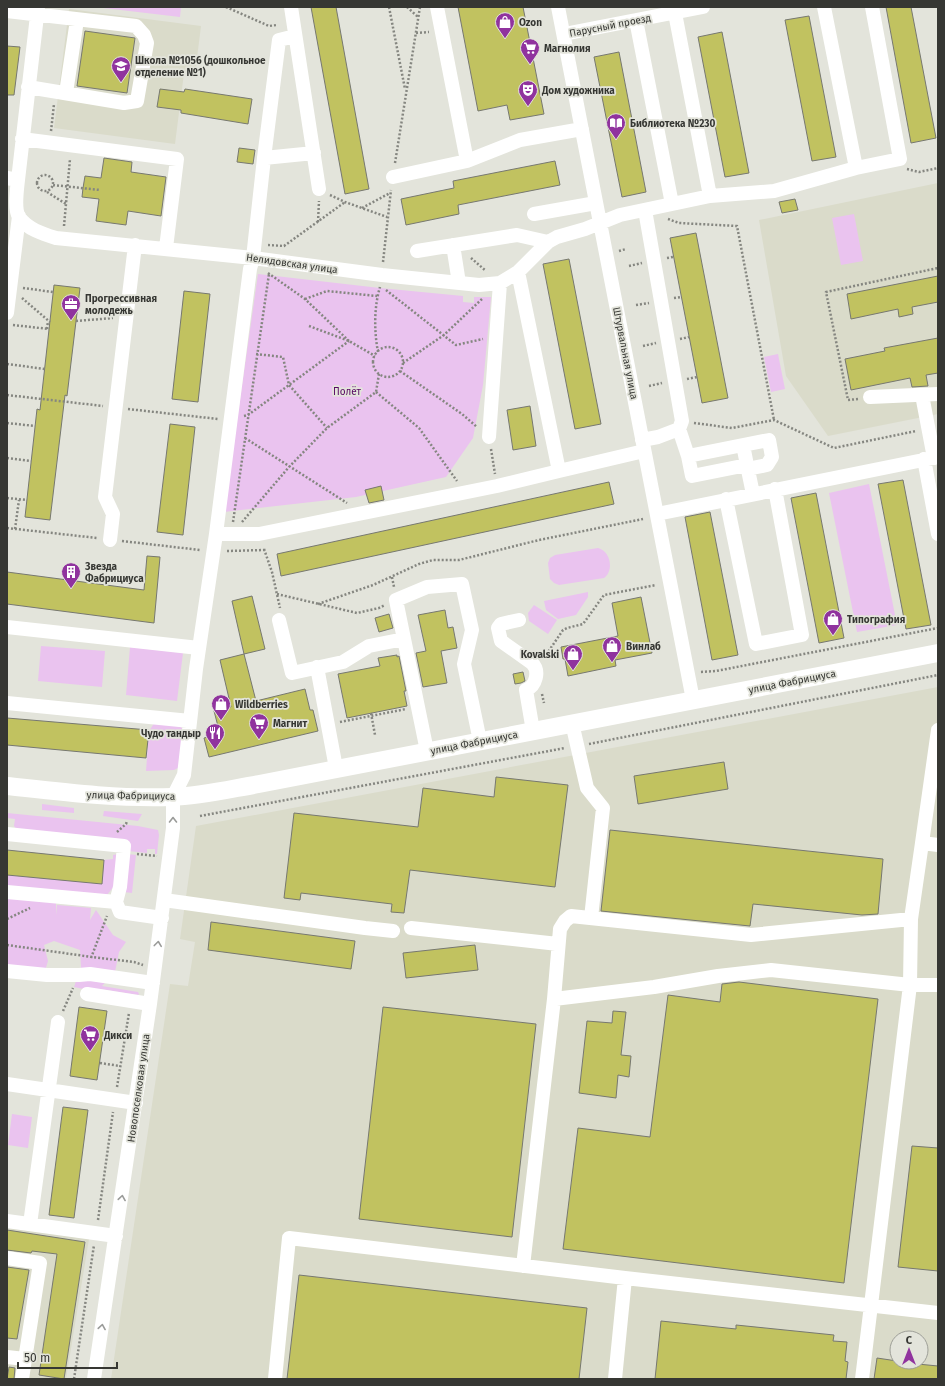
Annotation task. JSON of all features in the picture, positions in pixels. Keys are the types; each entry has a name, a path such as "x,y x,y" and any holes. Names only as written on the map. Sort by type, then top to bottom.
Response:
{"main road":[{"name":"улица Фабрициуса","path":"7,786 121,797 174,797 197,795 938,653"}],"street":[{"path":"291,7 319,189"},
{"path":"437,7 467,161"},
{"name":"Штурвальная улица","path":"558,7 693,700"},
{"name":"Парусный проезд","path":"564,34 703,7"},
{"path":"824,7 856,168"},
{"path":"872,7 900,158"},
{"path":"7,11 37,11 77,20 136,26 144,35 147,42 137,101 124,103 28,87"},
{"path":"7,313 18,216 12,179 22,139 37,11"},
{"path":"675,13 710,196"},
{"path":"66,93 77,20"},
{"path":"636,20 672,204"},
{"path":"174,797 184,775 199,648 216,534 250,269 256,254 264,158 279,40 296,36"},
{"path":"393,177 467,161 520,140 582,129"},
{"path":"22,139 177,158 166,248"},
{"path":"264,158 314,153"},
{"name":"Нелидовская улица","path":"18,216 33,229 56,238 256,254 375,275 479,285 500,283 518,272 548,242 557,237 601,223 620,215 710,196 774,191 856,168 900,158"},
{"path":"534,214 596,203"},
{"path":"645,210 680,425 692,476 767,465 772,457 768,440 688,456"},
{"path":"417,251 517,235 548,242"},
{"path":"110,540 113,514 105,497 135,245"},
{"path":"453,245 459,283"},
{"path":"518,272 559,470"},
{"path":"489,438 500,283"},
{"path":"870,397 938,394"},
{"path":"922,395 929,428 938,534"},
{"path":"216,534 259,534 497,486 643,446 680,425"},
{"path":"743,445 753,494"},
{"path":"657,514 932,458"},
{"path":"726,499 756,644 802,635 775,489"},
{"path":"427,751 396,600 427,587 462,584 472,630 464,664 480,741"},
{"path":"280,620 292,673 343,662 369,646 404,639"},
{"path":"519,620 501,624 498,628 501,641 535,666 536,674 534,682 531,688 526,690 533,730"},
{"path":"7,626 199,648"},
{"path":"317,667 336,768"},
{"path":"7,703 190,721"},
{"path":"572,723 587,788 603,808 591,918"},
{"path":"862,1379 910,985 911,919 938,730"},
{"name":"Новопоселковая улица","path":"94,1379 136,1103 162,918 173,828 174,797"},
{"path":"7,834 124,846 120,888 116,902 120,912 162,918"},
{"path":"922,843 938,845"},
{"path":"7,892 116,902"},
{"path":"164,900 393,931"},
{"path":"523,1266 554,999 558,944 560,929 565,921 571,916 751,935 911,919"},
{"path":"411,928 558,944"},
{"path":"554,999 654,987 718,976 771,970 910,985 938,985"},
{"path":"7,971 47,975 90,974 153,983"},
{"path":"87,994 150,1004"},
{"path":"30,1224 58,1022"},
{"path":"7,1084 136,1103"},
{"path":"7,1221 116,1236"},
{"path":"275,1379 289,1238 625,1278 872,1304 938,1313"},
{"path":"7,1258 40,1264 22,1379"},
{"path":"615,1379 625,1278"},
{"path":"7,1357 25,1359"}],"path":[{"path":"226,7 269,26 293,21"},
{"path":"389,7 406,92"},
{"path":"407,7 418,17"},
{"path":"383,264 390,193 420,7"},
{"path":"64,226 72,145"},
{"path":"900,158 906,168 919,172 938,168"},
{"path":"46,191 52,188 53,185 52,178 46,175 39,177 37,180 39,190 46,191 66,204"},
{"path":"53,185 100,190"},
{"path":"318,222 319,189 345,202 387,217"},
{"path":"362,208 390,193"},
{"path":"345,202 284,246 256,254 263,270 305,299 349,341"},
{"path":"645,210 679,223 737,226 774,420"},
{"path":"616,251 626,249"},
{"path":"870,397 848,400 826,292 938,268"},
{"path":"231,534 269,274"},
{"path":"403,363 444,335 500,283"},
{"path":"378,352 375,336 377,296 380,285 456,345 495,337"},
{"path":"10,287 53,292"},
{"path":"7,324 48,329 49,322 10,287"},
{"path":"305,299 327,291 377,296"},
{"path":"76,321 109,318"},
{"path":"309,326 349,341 375,356"},
{"path":"248,416 349,341"},
{"path":"390,347 395,349 402,356 403,363 400,371 392,377 386,377 379,374 374,368 373,363 378,352 390,347"},
{"path":"240,351 283,357 289,385 327,428"},
{"path":"7,364 44,369"},
{"path":"400,371 462,414"},
{"path":"231,534 289,467 327,428 376,392 379,374"},
{"path":"376,392 419,428 464,492"},
{"path":"680,425 732,428 774,420 834,448 929,428"},
{"path":"7,423 35,426"},
{"path":"245,438 362,513"},
{"path":"489,438 497,486"},
{"path":"7,458 31,461"},
{"path":"7,498 27,500"},
{"path":"15,529 19,500"},
{"path":"318,604 373,585 419,564 434,560 459,560 539,540 643,519"},
{"path":"7,528 185,548"},
{"path":"259,534 272,572 280,607 280,620"},
{"path":"213,552 264,550"},
{"path":"542,662 563,630 583,624 604,595 656,585"},
{"path":"277,594 357,613 379,608 396,600"},
{"path":"700,672 716,671 938,628"},
{"path":"200,816 577,746 938,675"},
{"path":"328,724 372,714 418,707"},
{"path":"372,714 375,735"},
{"path":"123,851 158,856"},
{"path":"7,918 20,913"},
{"path":"58,1022 79,975 92,957 104,925"},
{"path":"7,945 141,964"},
{"path":"74,1379 130,1001"},
{"path":"100,1063 120,1066"}],"shaded area":[{"name":"Школа №1056 (дошкольное отделение №1)","path":"69,9 201,26 195,74 184,73 175,144 54,128"},
{"path":"938,183 938,414 828,436 786,376 759,220"},
{"path":"938,687 938,1379 111,1379 170,984 188,986 195,942 180,939 196,826"},
{"path":"7,1227 89,1239 66,1379 7,1379"}],"green space":[{"path":"95,7 181,7 180,17"},
{"path":"854,214 863,261 841,265 832,218"},
{"name":"Полёт","path":"258,274 463,296 463,302 474,303 474,297 491,297 483,385 473,438 446,477 356,497 224,512"},
{"path":"778,354 785,389 771,392 764,357"},
{"path":"869,484 897,625 857,632 829,493"},
{"path":"598,548 606,553 610,562 609,571 604,578 559,585 550,579 548,563 550,558 555,555"},
{"path":"588,592 588,597 576,615 558,619 546,610 544,601"},
{"path":"534,605 557,620 548,634 529,621 528,613"},
{"path":"41,646 105,651 102,687 38,681"},
{"path":"130,647 183,653 177,701 126,695"},
{"path":"155,722 181,727 183,730 180,767 174,770 146,771 149,731"},
{"path":"42,804 74,808 74,813 42,810"},
{"path":"104,811 142,814 138,821 103,816"},
{"path":"7,813 138,826 158,830 159,835 157,854 155,854 155,849 147,849 147,853 128,851 17,830 14,826 15,819 7,818"},
{"path":"119,854 114,886 107,895 7,888 7,875 102,884 104,860 113,859 113,855"},
{"path":"128,854 136,855 132,893 124,892"},
{"path":"7,897 56,901 56,915 57,905 91,908 90,920 96,910 113,935 126,942 119,952 115,972 102,986 138,992 139,994 100,989 98,992 74,987 81,967 80,950 54,941 44,945 48,961 45,971 7,971"},
{"path":"12,1114 32,1117 28,1148 8,1145"}],"building":[{"path":"311,7 336,7 369,189 345,194"},
{"path":"458,7 523,7 544,114 510,120 507,105 478,111"},
{"path":"886,7 911,7 936,138 911,143"},
{"path":"809,16 836,157 812,161 785,20"},
{"path":"85,31 135,38 127,93 77,86"},
{"path":"722,32 749,173 725,177 698,37"},
{"path":"7,46 20,47 14,95 7,95"},
{"path":"619,52 646,192 622,197 594,57"},
{"path":"160,89 184,92 185,89 252,99 248,124 181,113 181,110 157,107"},
{"path":"239,148 255,150 253,164 237,162"},
{"path":"104,158 132,162 131,172 166,177 161,216 128,211 126,225 96,221 99,199 82,197 83,188 85,176 101,178"},
{"path":"555,161 560,185 458,205 459,214 406,225 401,199 454,188 453,181"},
{"path":"795,199 798,210 782,213 779,202"},
{"path":"696,233 728,398 702,403 670,238"},
{"path":"569,259 601,424 575,429 543,264"},
{"path":"938,276 938,302 912,307 913,314 899,317 898,309 851,319 847,294"},
{"path":"54,285 80,288 50,520 25,517 37,409 40,410"},
{"path":"184,291 210,294 198,402 172,399"},
{"path":"938,338 938,373 926,375 928,386 912,387 910,378 851,390 845,359 885,351 884,348"},
{"path":"530,406 536,446 513,450 507,410"},
{"path":"170,424 195,427 183,535 157,532"},
{"path":"903,480 931,625 906,629 878,484"},
{"path":"609,482 614,504 281,576 277,554"},
{"path":"381,486 384,500 369,503 365,490"},
{"path":"816,493 844,638 819,643 791,498"},
{"path":"710,512 738,655 712,660 685,517"},
{"name":"Звезда Фабрициуса","path":"147,556 160,557 154,623 7,604 7,572 144,590"},
{"path":"252,596 265,649 244,654 232,601"},
{"path":"641,597 652,653 615,660 616,666 568,676 561,647 618,636 612,603"},
{"path":"445,610 448,628 453,627 457,648 441,651 447,683 423,687 416,653 426,651 418,615"},
{"path":"389,614 393,628 379,632 375,618"},
{"path":"244,654 256,701 305,689 310,710 313,710 318,731 209,757 204,738 220,734 214,711 231,707 220,660"},
{"path":"397,655 397,657 399,656 406,691 404,691 407,706 347,718 338,674 380,666 378,658"},
{"path":"523,672 525,681 515,684 513,674"},
{"path":"7,718 149,730 146,758 7,745"},
{"path":"724,762 728,789 638,804 634,776"},
{"path":"496,777 568,785 555,887 410,870 404,913 391,912 392,904 301,893 300,900 284,898 294,813 418,827 423,788 494,797"},
{"path":"610,830 883,859 878,914 862,915 753,904 750,926 601,911"},
{"path":"7,850 104,860 102,884 7,875"},
{"path":"211,922 355,941 351,969 208,950"},
{"path":"475,945 478,970 406,978 403,953"},
{"path":"739,982 878,999 844,1283 563,1249 578,1128 650,1137 668,995 720,1002 722,984"},
{"path":"79,1007 107,1011 97,1080 70,1076"},
{"path":"383,1007 536,1024 512,1237 359,1219"},
{"path":"613,1011 626,1012 621,1055 631,1056 629,1077 618,1075 616,1098 579,1093 587,1021 612,1023"},
{"path":"63,1107 88,1110 74,1218 49,1215"},
{"path":"912,1146 938,1148 938,1271 898,1267"},
{"path":"7,1230 85,1242 64,1379 39,1375 57,1254 7,1250"},
{"path":"7,1267 29,1270 17,1339 7,1338"},
{"path":"299,1275 587,1308 579,1379 287,1379"},
{"path":"661,1321 736,1329 736,1325 834,1335 833,1341 847,1342 845,1361 848,1362 846,1379 655,1379"},
{"path":"877,1358 889,1360 889,1370 929,1370 929,1365 938,1366 938,1379 874,1379"},
{"path":"9,1367 15,1368 14,1379 7,1379"}],"place":[{"name":"Ozon","path":"505,39"},
{"name":"Магнолия","path":"530,65"},
{"name":"Школа №1056 (дошкольное отделение №1)","path":"121,83"},
{"name":"Дом художника","path":"528,107"},
{"name":"Библиотека №230","path":"616,140"},
{"name":"Прогрессивная молодежь","path":"71,321"},
{"name":"Звезда Фабрициуса","path":"71,589"},
{"name":"Типография","path":"833,636"},
{"name":"Винлаб","path":"612,663"},
{"name":"Kovalski","path":"573,671"},
{"name":"Wildberries","path":"221,721"},
{"name":"Магнит","path":"259,740"},
{"name":"Чудо тандыр","path":"215,750"},
{"name":"Дикси","path":"90,1052"}]}
